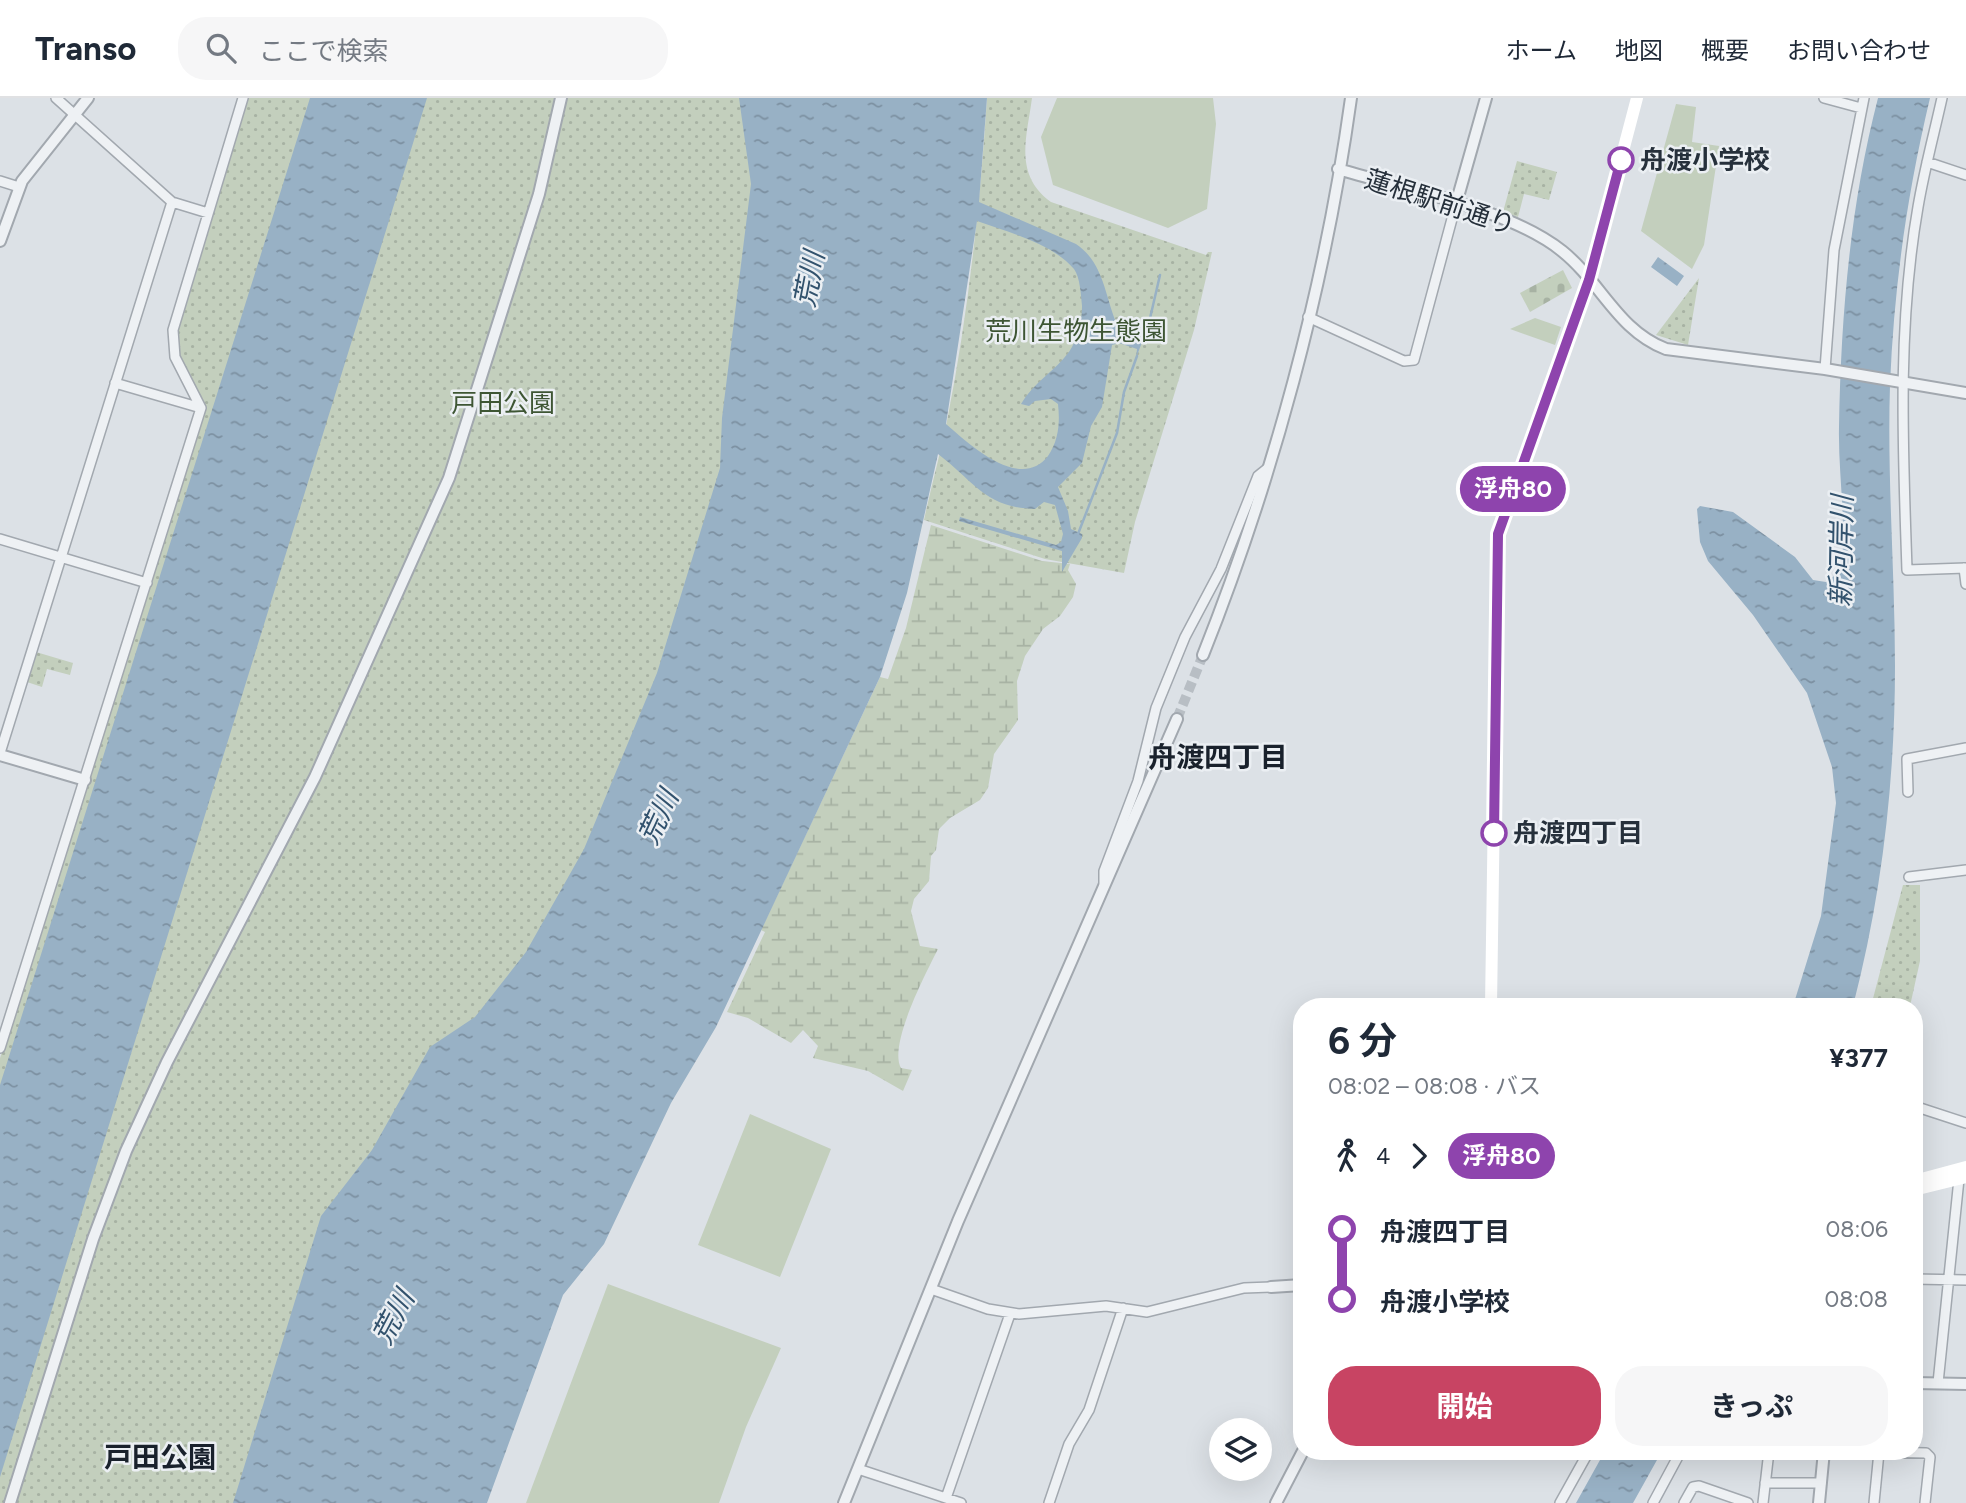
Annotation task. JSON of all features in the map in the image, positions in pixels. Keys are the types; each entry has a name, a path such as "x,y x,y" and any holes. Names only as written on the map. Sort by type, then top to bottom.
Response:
{"main road":[{"path":"1491,998 1496,542 1502,518 1589,280 1637,98"},
{"path":"1923,1171 1966,1159"},
{"path":"1923,1180 1964,1174"},
{"path":"1923,1186 1964,1174"}],"street":[{"path":"56,98 172,202 208,213"},
{"path":"0,241 19,187 88,98"},
{"path":"0,1048 201,408 175,357 173,330 243,98"},
{"path":"9,1503 93,1240 126,1152 167,1062 315,777 449,478 539,194 561,98"},
{"path":"1203,654 1268,468 1308,317 1351,98"},
{"path":"1308,317 1404,361 1414,360 1486,98"},
{"path":"1825,98 1861,108"},
{"path":"1827,369 1834,250 1864,98"},
{"path":"1942,98 1927,162 1912,253 1901,382 1907,570 1965,568 1966,584"},
{"path":"1927,162 1966,175"},
{"name":"蓮根駅前通り","path":"1338,169 1506,219 1553,245 1589,280 1625,324 1657,345 1675,351 1827,369 1901,382"},
{"path":"0,181 19,187"},
{"path":"85,780 0,754 172,202"},
{"path":"1901,382 1966,393"},
{"path":"115,383 201,408"},
{"path":"1104,889 1104,872 1138,781 1156,708 1185,637 1221,569 1258,476 1268,468"},
{"path":"0,538 147,583"},
{"path":"844,1503 931,1289 1177,719"},
{"path":"1908,792 1908,759 1966,748"},
{"path":"1909,877 1966,870"},
{"path":"1923,1109 1966,1123"},
{"path":"1938,1383 1964,1174"},
{"path":"1923,1279 1966,1280"},
{"path":"931,1289 1010,1314 1107,1306 1147,1312 1233,1290 1293,1286"},
{"path":"1049,1503 1069,1444 1088,1410 1123,1308"},
{"path":"946,1498 1010,1314"},
{"path":"1923,1383 1966,1384"},
{"path":"1923,1453 1930,1457 1925,1503"},
{"path":"1276,1503 1298,1460"},
{"path":"1560,1503 1584,1460"},
{"path":"1653,1503 1676,1460"},
{"path":"1763,1503 1768,1460"},
{"path":"1819,1503 1823,1460"},
{"path":"1874,1503 1878,1460"},
{"path":"858,1469 961,1503"},
{"path":"1765,1483 1821,1483"},
{"path":"1685,1503 1693,1487 1699,1486 1748,1503"}],"green space":[{"name":"戸田公園","path":"244,98 858,98 857,173 348,1503 0,1503 0,1058 201,409 175,357 175,323"},
{"name":"荒川生物生態園","path":"987,98 1032,98 1025,154 1027,167 1039,191 1051,202 1206,255 1212,252 1194,330 1135,522 1124,573 1045,559 924,520 947,421 967,301"},
{"path":"1057,98 1213,98 1216,124 1207,209 1168,228 1053,185 1041,137"},
{"path":"1676,104 1696,107 1692,142 1719,146 1704,245 1692,269 1641,231"},
{"path":"1517,161 1557,172 1549,200 1524,194 1518,217 1503,212"},
{"path":"1563,270 1572,288 1530,312 1520,293"},
{"path":"1699,278 1688,345 1656,335"},
{"path":"1535,318 1561,327 1555,345 1510,329"},
{"path":"931,525 1042,561 1070,564 1068,570 1076,584 1073,597 1060,616 1043,629 1025,656 1017,681 1018,720 994,754 988,788 980,800 950,818 939,829 936,850 931,856 929,881 914,899 911,911 920,946 938,949 910,1009 900,1043 898,1057 901,1068 912,1070 903,1091 868,1071 813,1058 818,1046 803,1030 791,1043 748,1018 727,1012 765,932 761,930 880,677 888,679 906,628"},
{"path":"36,652 73,663 70,675 47,669 42,687 27,682"},
{"path":"1903,885 1920,885 1920,961 1912,998 1873,998"},
{"path":"750,1114 831,1149 780,1277 698,1245"},
{"path":"608,1284 781,1348 746,1427 719,1503 526,1503"}],"water":[{"path":"310,98 427,98 0,1477 0,1085"},
{"name":"荒川","path":"739,98 987,98 979,202 1076,244 1086,252 1104,284 1120,331 1140,341 1149,324 1136,358 1137,349 1119,343 1112,345 1102,407 1091,426 1082,463 1058,487 1068,511 1071,529 1082,534 1082,538 1062,572 1062,551 959,521 960,517 1056,545 1061,542 1063,534 1055,505 1044,502 1035,509 1004,504 981,491 938,454 907,593 880,677 716,1027 671,1103 604,1244 563,1295 487,1503 233,1503 321,1216 372,1150 430,1047 475,1017 526,952 584,849 657,673 720,468 722,418 751,184","holes":["977,221 1042,245 1065,260 1078,277 1082,306 1077,336 1069,352 1021,404 1029,406 1035,401 1051,399 1058,404 1057,437 1048,456 1037,466 1023,469 995,461 946,424"]},
{"path":"1878,98 1930,98 1903,241 1892,348 1890,455 1895,666 1893,752 1879,880 1855,998 1795,998 1821,916 1836,803 1832,767 1807,693 1753,615 1708,561 1700,542 1697,509 1700,506 1733,512 1795,557 1813,580 1826,582 1841,571 1843,535 1839,427 1842,344 1854,220"},
{"path":"1658,257 1684,276 1677,286 1651,267"},
{"path":"1600,1460 1657,1460 1633,1503 1576,1503"}],"waterway":[{"path":"1148,327 1160,275"},
{"path":"1078,534 1117,433 1124,392 1137,356"}],"tunnel":[{"path":"1177,719 1203,655"}],"bus line":[{"name":"浮舟80","path":"1494,833 1498,534 1589,280 1621,160"}],"place":[{"name":"舟渡小学校","path":"1621,160"},
{"name":"舟渡四丁目","path":"1494,833"}],"district":[{"name":"舟渡四丁目","path":"1218,757"},
{"name":"戸田公園","path":"160,1457"}],"water label":[{"name":"新河岸川","path":"1841,551"}]}
